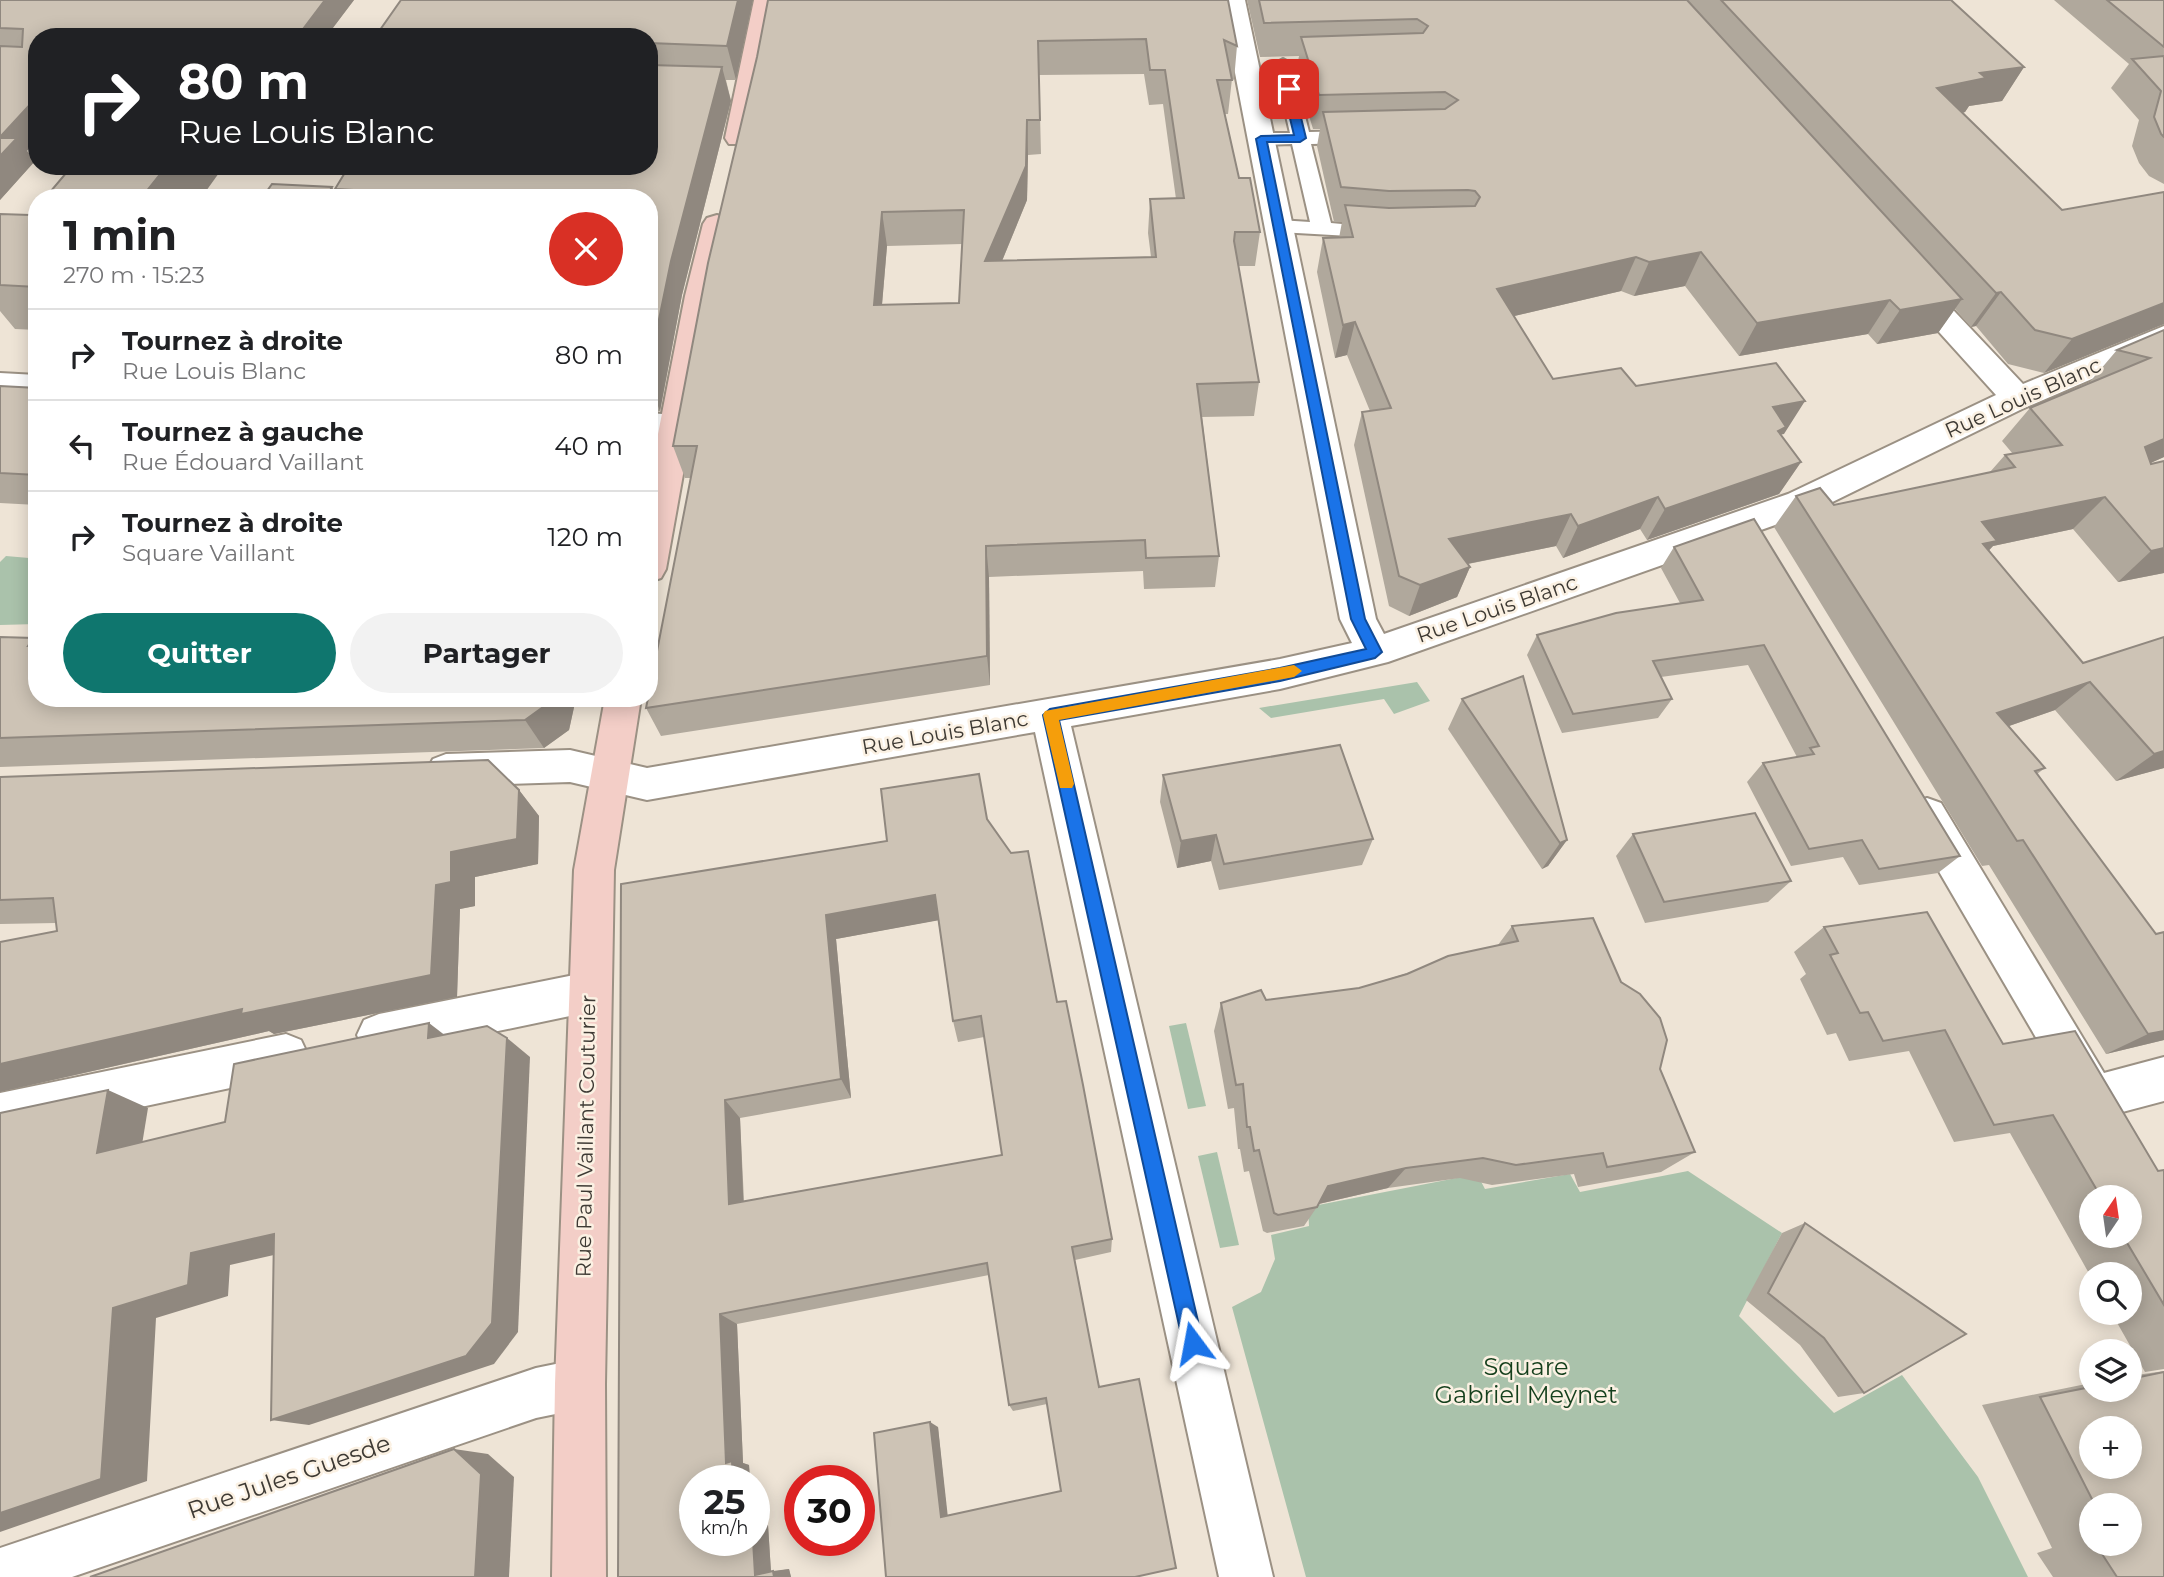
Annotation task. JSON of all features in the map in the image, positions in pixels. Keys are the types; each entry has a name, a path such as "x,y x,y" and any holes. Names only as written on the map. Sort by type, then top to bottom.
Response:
{"street":[{"path":"658,482 664,424 700,296 728,181 766,0"},
{"path":"1233,0 1358,619 1375,652"},
{"path":"718,91 749,91"},
{"path":"1892,261 1994,376 2019,398"},
{"name":"Rue Louis Blanc","path":"417,771 570,766 648,784 1280,674 1375,652 1800,503 2019,398 2164,336"},
{"path":"0,384 28,386"},
{"path":"1747,521 1772,555"},
{"name":"Rue Paul Vaillant Couturier","path":"579,1577 580,1384 594,870 621,707"},
{"path":"1050,715 1246,1577"},
{"path":"1912,789 2106,1114 2164,1079"},
{"path":"0,1115 589,992"},
{"name":"Rue Jules Guesde","path":"0,1575 536,1393 580,1384"}],"lane":[{"path":"1246,64 1289,63 1300,138 1322,229"},
{"path":"1261,139 1382,136"},
{"path":"1279,226 1394,233"}],"green space":[{"path":"6,556 28,558 28,624 0,625 0,562"},
{"path":"1417,682 1430,701 1394,714 1384,699 1271,718 1259,708"},
{"path":"1186,1023 1206,1106 1188,1109 1169,1026"},
{"path":"1217,1152 1239,1245 1220,1248 1198,1156"},
{"name":"Square Gabriel Meynet","path":"1688,1171 1782,1233 1739,1316 1834,1413 1902,1375 1978,1477 2028,1577 1306,1577 1232,1307 1261,1292 1275,1259 1271,1235 1309,1226 1308,1207 1477,1174 1485,1189 1570,1174 1580,1192"}],"building":[{"path":"0,0 325,0 304,28 28,28 28,107 0,137 0,46 22,47 23,29 0,28"},
{"path":"401,0 738,0 727,46 658,43 658,28 381,28"},
{"path":"768,0 1228,0 1237,46 1224,40 1232,80 1217,80 1239,178 1250,178 1260,232 1235,232 1234,241 1259,382 1197,384 1219,556 1146,558 1145,540 986,546 987,656 658,706 658,646 697,446 673,446 708,263","holes":["1146,39 1150,70 1165,70 1184,198 1150,199 1156,257 985,261 1026,166 1027,120 1040,120 1038,41","964,210 959,303 874,305 882,212"]},
{"path":"1259,0 1687,0 1962,299 1900,310 1890,300 1757,323 1701,252 1649,262 1636,257 1497,289 1553,379 1621,368 1636,386 1776,363 1805,401 1773,407 1786,427 1778,431 1801,462 1665,509 1658,497 1578,526 1571,514 1449,539 1470,567 1420,585 1399,576 1362,412 1391,408 1355,322 1343,325 1323,238 1353,237 1345,205 1389,208 1475,206 1480,197 1475,191 1468,190 1389,191 1341,187 1323,112 1445,109 1458,100 1445,92 1319,95 1301,37 1423,33 1428,26 1417,19 1264,23"},
{"path":"1721,0 1951,0 2024,67 1980,73 1986,78 1937,88 2062,210 2164,192 2164,303 2072,339 2035,330 2001,292 1996,293"},
{"path":"2107,0 2164,0 2164,47"},
{"path":"2164,56 2164,137 2154,117 2161,91 2132,59"},
{"path":"658,65 722,67 671,261 658,324 658,189 335,189 344,175 658,175"},
{"path":"0,138 17,138 0,156"},
{"path":"64,175 159,175 148,189 53,189"},
{"path":"272,184 332,187 331,189 268,189"},
{"path":"0,214 28,215 28,287 0,285"},
{"path":"2164,330 2164,439 2145,447 2151,464 2164,461 2164,548 2151,551 2105,497 1982,522 1997,541 1983,544 2083,663 2164,637 2164,751 2154,754 2090,682 1997,713 2045,768 2035,771 2156,934 2164,932 2164,1031 2148,1034 2023,840 2017,841 1796,496 1820,488 1834,505 2015,467 2005,455 2062,445 2030,408 2150,358 2117,350"},
{"path":"0,386 28,388 28,475 0,473"},
{"path":"1754,519 1960,856 1879,869 1862,840 1809,849 1763,763 1814,754 1810,748 1819,746 1764,645 1653,661 1672,699 1573,714 1537,635 1616,613 1703,600 1674,547"},
{"path":"0,637 28,638 28,707 543,707 525,720 0,738"},
{"path":"1523,676 1567,840 1560,843 1462,699"},
{"path":"1340,745 1373,839 1224,864 1216,835 1181,841 1163,775"},
{"path":"488,760 519,790 517,839 451,852 451,882 436,885 431,975 241,1014 242,1009 0,1064 0,942 57,931 53,898 0,900 0,777"},
{"path":"979,774 987,819 1011,853 1028,851 1057,1002 1066,1001 1112,1239 1072,1247 1099,1387 1139,1379 1176,1568 1135,1577 886,1577 874,1433 930,1422 941,1517 1061,1491 1046,1398 1009,1405 987,1263 720,1314 726,1463 732,1461 732,1465 679,1465 679,1556 754,1556 755,1575 773,1571 774,1577 618,1577 621,884 887,841 881,789","holes":["935,895 953,1021 981,1016 1002,1155 729,1204 725,1100 841,1079 826,915"]},
{"path":"1755,813 1791,881 1664,902 1633,834"},
{"path":"1927,912 2003,1044 2075,1031 2158,1171 2164,1170 2164,1305 2142,1268 2142,1262 2138,1262 2130,1248 2142,1248 2142,1185 2094,1185 2053,1115 1994,1125 1945,1030 1883,1041 1868,1012 1860,1013 1830,955 1838,953 1824,927"},
{"path":"1593,918 1621,982 1640,994 1660,1018 1667,1040 1660,1069 1695,1152 1607,1167 1603,1153 1516,1165 1483,1158 1406,1168 1328,1186 1317,1207 1278,1215 1274,1213 1259,1150 1254,1151 1250,1127 1247,1127 1243,1084 1236,1085 1221,1003 1261,990 1266,1000 1359,988 1407,974 1448,956 1518,941 1512,926"},
{"path":"429,1023 428,1038 487,1026 507,1038 492,1323 466,1356 271,1420 274,1234 191,1253 188,1285 113,1308 101,1479 0,1513 0,1113 108,1090 97,1153 225,1122 234,1064"},
{"path":"1805,1223 1966,1334 1864,1393 1824,1338 1768,1293"},
{"path":"2164,1372 2164,1577 2117,1577 2103,1556 2142,1556 2142,1493 2089,1493 2082,1479 2142,1479 2142,1416 2079,1416 2079,1474 2040,1397 2079,1389 2079,1402 2142,1402 2142,1377"},
{"path":"454,1449 481,1474 475,1577 90,1577"}],"slow traffic":[{"path":"1066,784 1050,715 1294,671"}],"route":[{"path":"1193,1343 1050,715 1280,674 1375,652 1358,619 1261,139 1300,138 1289,89"}]}
